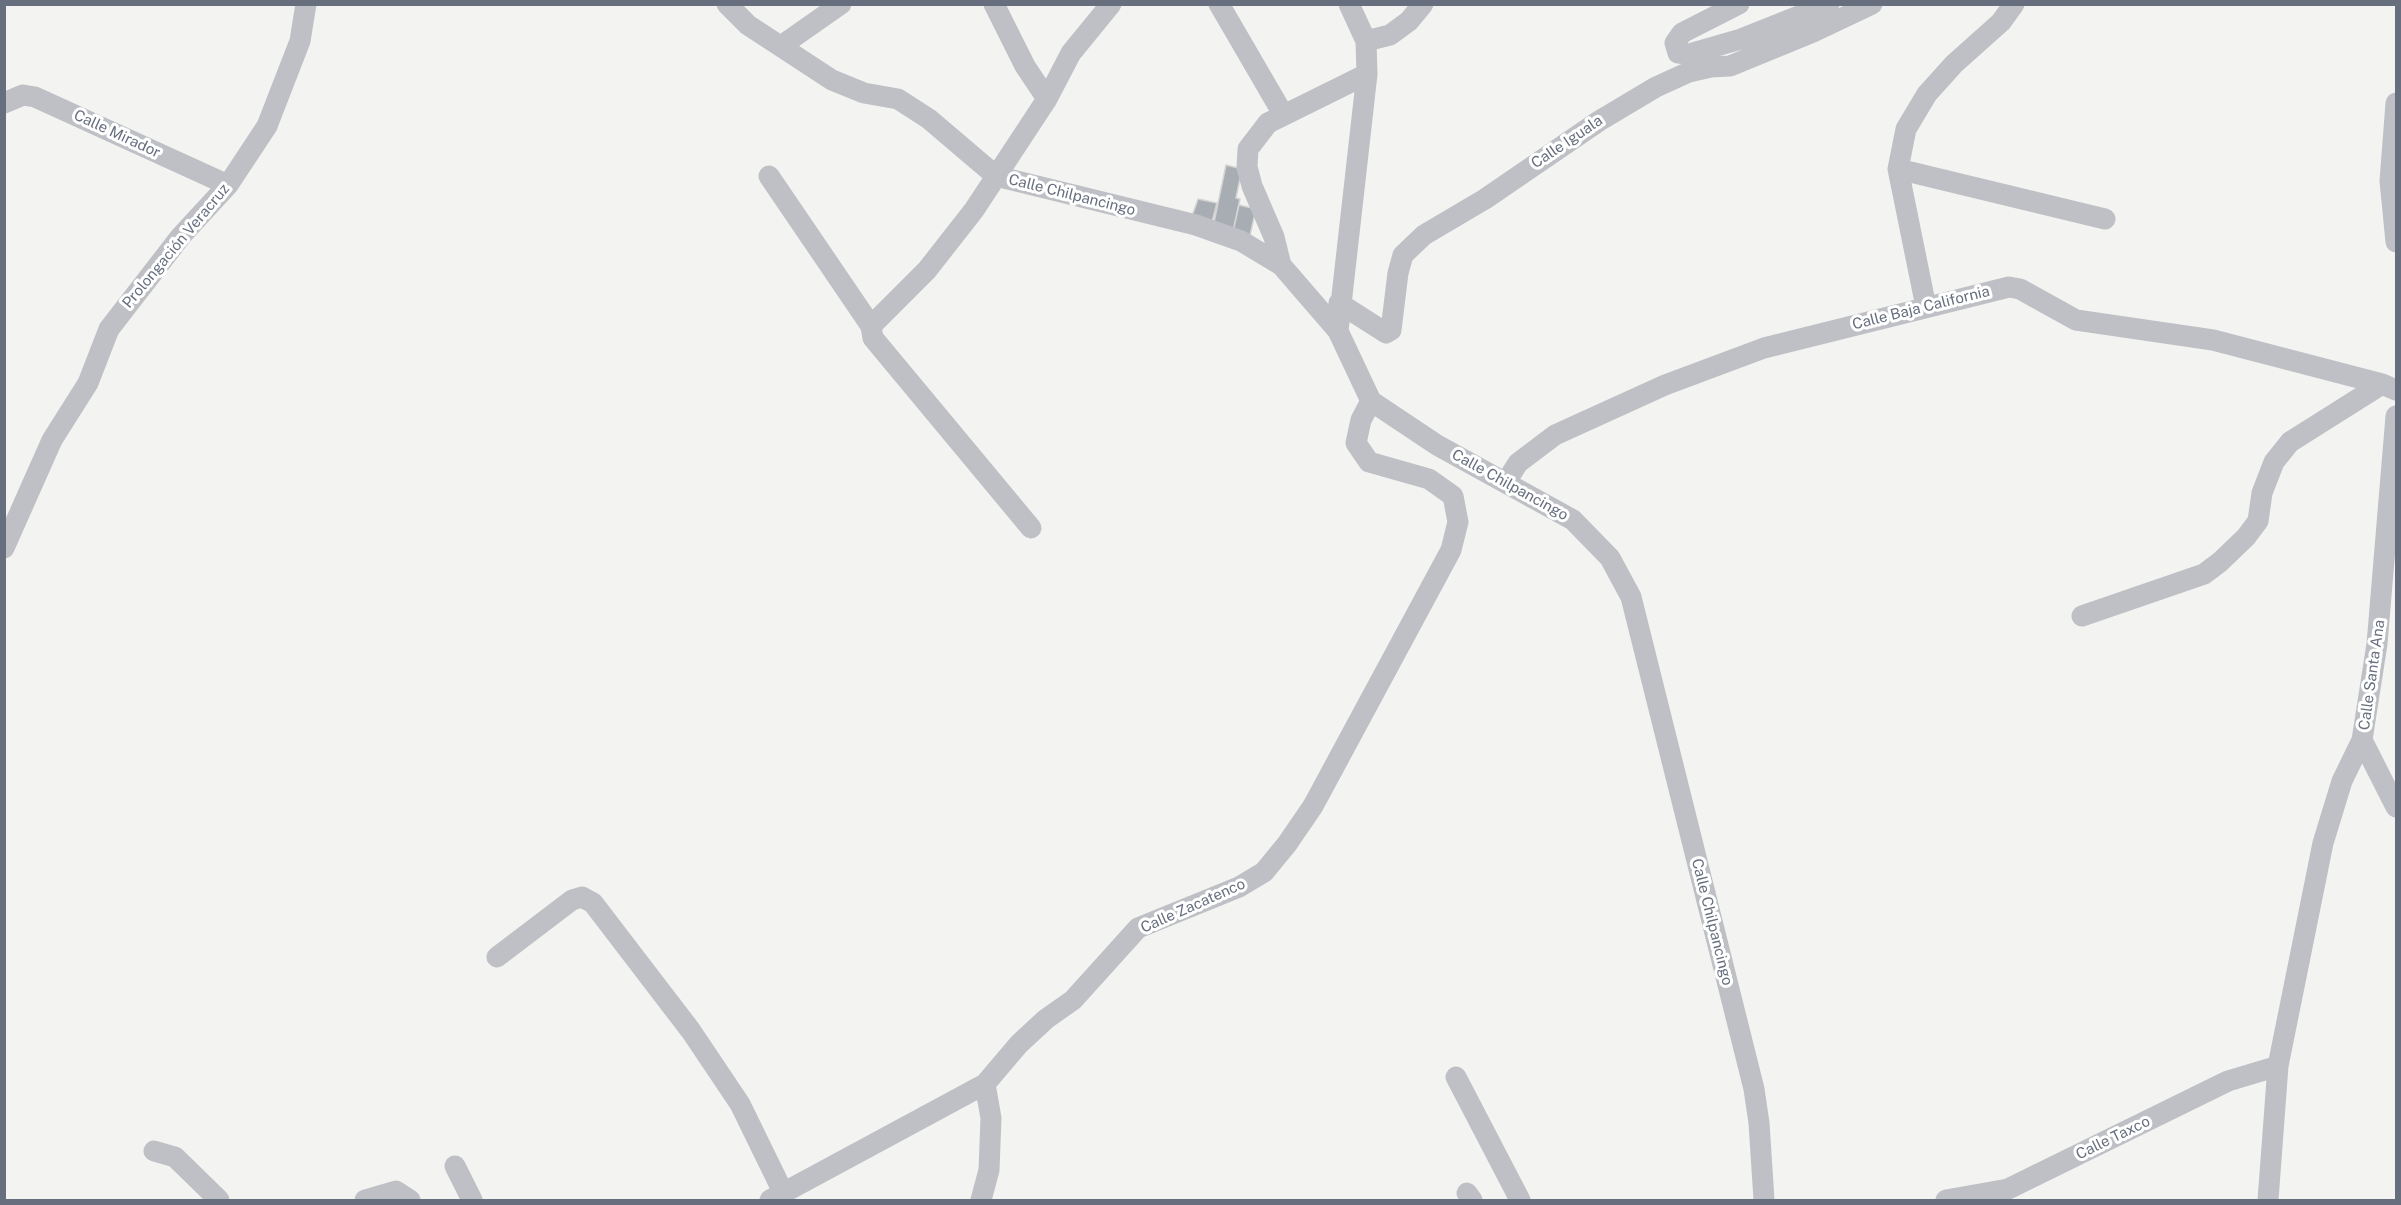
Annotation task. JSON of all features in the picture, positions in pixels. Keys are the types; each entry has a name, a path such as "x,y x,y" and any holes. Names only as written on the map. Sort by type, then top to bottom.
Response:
{"street":[{"name":"Prolongación Veracruz","path":"4,548 52,440 88,384 109,329 181,236 228,185 267,126 300,41 306,4"},
{"name":"Calle Chilpancingo","path":"727,4 748,25 832,80 864,93 898,99 929,119 996,176 1196,225 1240,241 1281,265"},
{"path":"781,46 841,4"},
{"path":"994,4 1025,66 1047,99"},
{"path":"1219,4 1283,114"},
{"path":"1338,332 1339,303 1367,74 1366,41 1349,4"},
{"path":"1366,41 1390,35 1409,21 1423,4"},
{"path":"1739,4 1682,33 1675,43 1678,53 1689,54 1741,39 1829,4"},
{"name":"Calle Iguala","path":"1339,303 1386,333 1391,330 1395,320 1398,273 1403,255 1424,235 1485,199 1599,121 1656,87 1689,72 1730,66 1814,32 1872,4"},
{"path":"1926,307 1898,169 1906,129 1927,94 1980,38 2001,22 2014,4"},
{"path":"871,326 927,270 974,210 1047,99 1071,53 1108,6"},
{"path":"1367,74 1283,114 1258,134 1248,149 1247,167 1252,186 1274,237 1281,265 1338,332 1371,401"},
{"name":"Calle Mirador","path":"4,103 23,95 35,97 228,185"},
{"path":"2397,103 2390,181 2397,242"},
{"path":"1898,169 2105,219"},
{"path":"769,176 871,326 873,338 1031,528"},
{"name":"Calle Baja California","path":"1506,482 1523,458 1555,435 1665,385 1764,348 2009,287 2020,289 2076,320 2213,340 2389,387"},
{"path":"2082,616 2204,574 2246,537 2258,521 2262,493 2274,462 2290,442 2389,387"},
{"name":"Calle Chilpancingo","path":"1371,401 1437,445 1573,520 1610,558 1631,597 1754,1089 1759,1123 1764,1200"},
{"name":"Calle Zacatenco","path":"777,1196 985,1084 1019,1044 1046,1019 1073,1000 1138,928 1239,887 1264,872 1313,806 1451,550 1458,522 1453,496 1428,479 1369,462 1356,443 1360,420 1371,401"},
{"name":"Calle Santa Ana","path":"2268,1200 2278,1066 2323,843 2342,781 2362,740 2377,644 2397,416"},
{"path":"2362,740 2397,807"},
{"path":"497,957 572,900 582,897 593,903 691,1031 740,1104 777,1196"},
{"name":"Calle Taxco","path":"1946,1200 2008,1189 2228,1081 2278,1066"},
{"path":"1456,1077 1520,1200"},
{"path":"981,1200 988,1170 991,1118 985,1084"},
{"path":"154,1151 175,1157 219,1200"},
{"path":"455,1166 472,1200"},
{"path":"365,1200 396,1191 410,1200"}],"building":[{"path":"1226,165 1242,169 1236,198 1240,199 1233,231 1213,227"},
{"path":"1198,199 1217,203 1211,226 1191,219"},
{"path":"1239,205 1256,209 1249,240 1232,236"}]}
